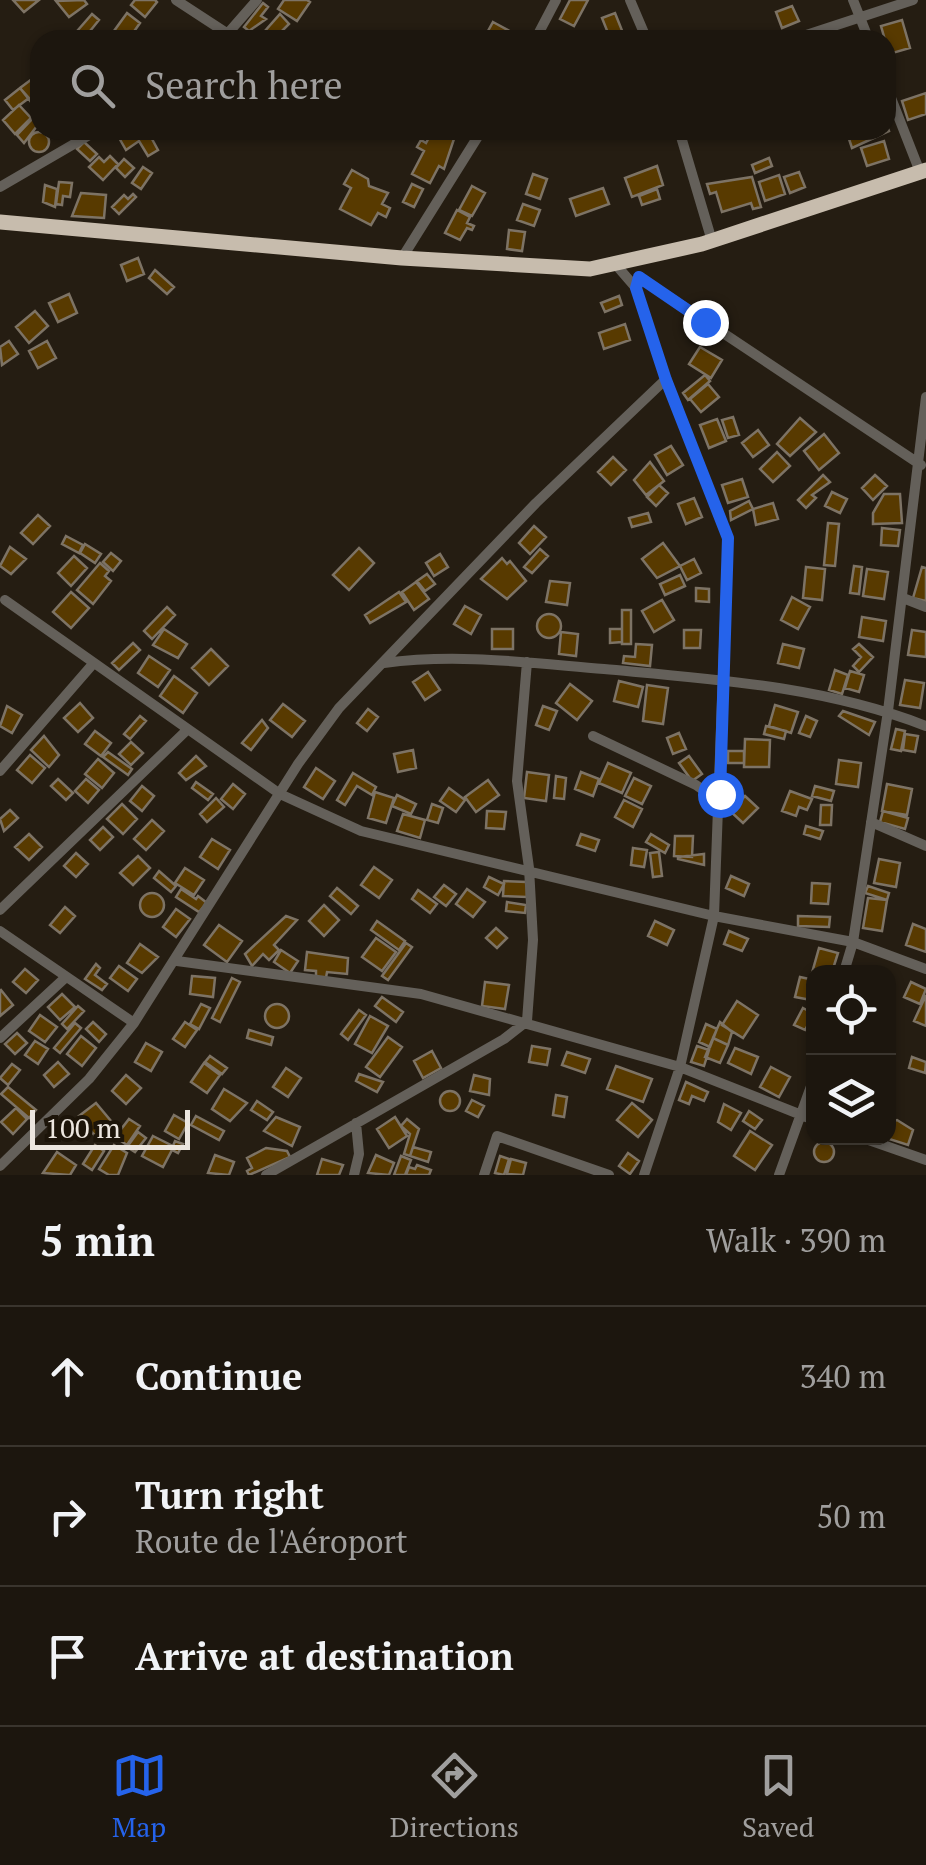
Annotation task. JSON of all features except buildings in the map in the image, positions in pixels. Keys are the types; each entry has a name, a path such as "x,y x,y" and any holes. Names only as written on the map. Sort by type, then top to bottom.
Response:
{"highway":[{"path":"0,222 520,267 617,266 712,241 923,171"}],"street":[{"path":"176,0 216,30"},
{"path":"231,30 258,0"},
{"path":"541,30 556,0"},
{"path":"630,0 642,30"},
{"path":"854,0 865,30"},
{"path":"822,30 913,0"},
{"path":"896,108 923,171"},
{"path":"0,188 81,140"},
{"path":"402,258 476,140"},
{"path":"682,140 712,241"},
{"path":"643,260 638,283 666,380 728,538 714,916 680,1068 644,1175"},
{"path":"617,266 923,467"},
{"path":"0,1166 89,1079 134,1024 280,794 340,708 536,503 666,380"},
{"path":"846,965 853,942 923,467 926,397"},
{"path":"903,598 926,607"},
{"path":"4,600 280,794 361,830 714,916 853,942 926,969"},
{"path":"383,663 442,655 724,680 888,711 926,726"},
{"path":"527,662 517,781 529,868 532,940 527,1021"},
{"path":"0,771 92,665"},
{"path":"0,910 187,730"},
{"path":"593,736 696,785 720,802"},
{"path":"871,822 926,846"},
{"path":"0,931 134,1024"},
{"path":"177,961 422,994 680,1068 806,1117"},
{"path":"0,1038 66,977"},
{"path":"266,1175 527,1021"},
{"path":"780,1175 806,1122"},
{"path":"354,1175 359,1154 356,1123"},
{"path":"484,1175 497,1136 609,1175"},
{"path":"883,1145 926,1160"}],"route":[{"path":"705,322 639,277 636,288 666,380 728,538 720,794"}]}
